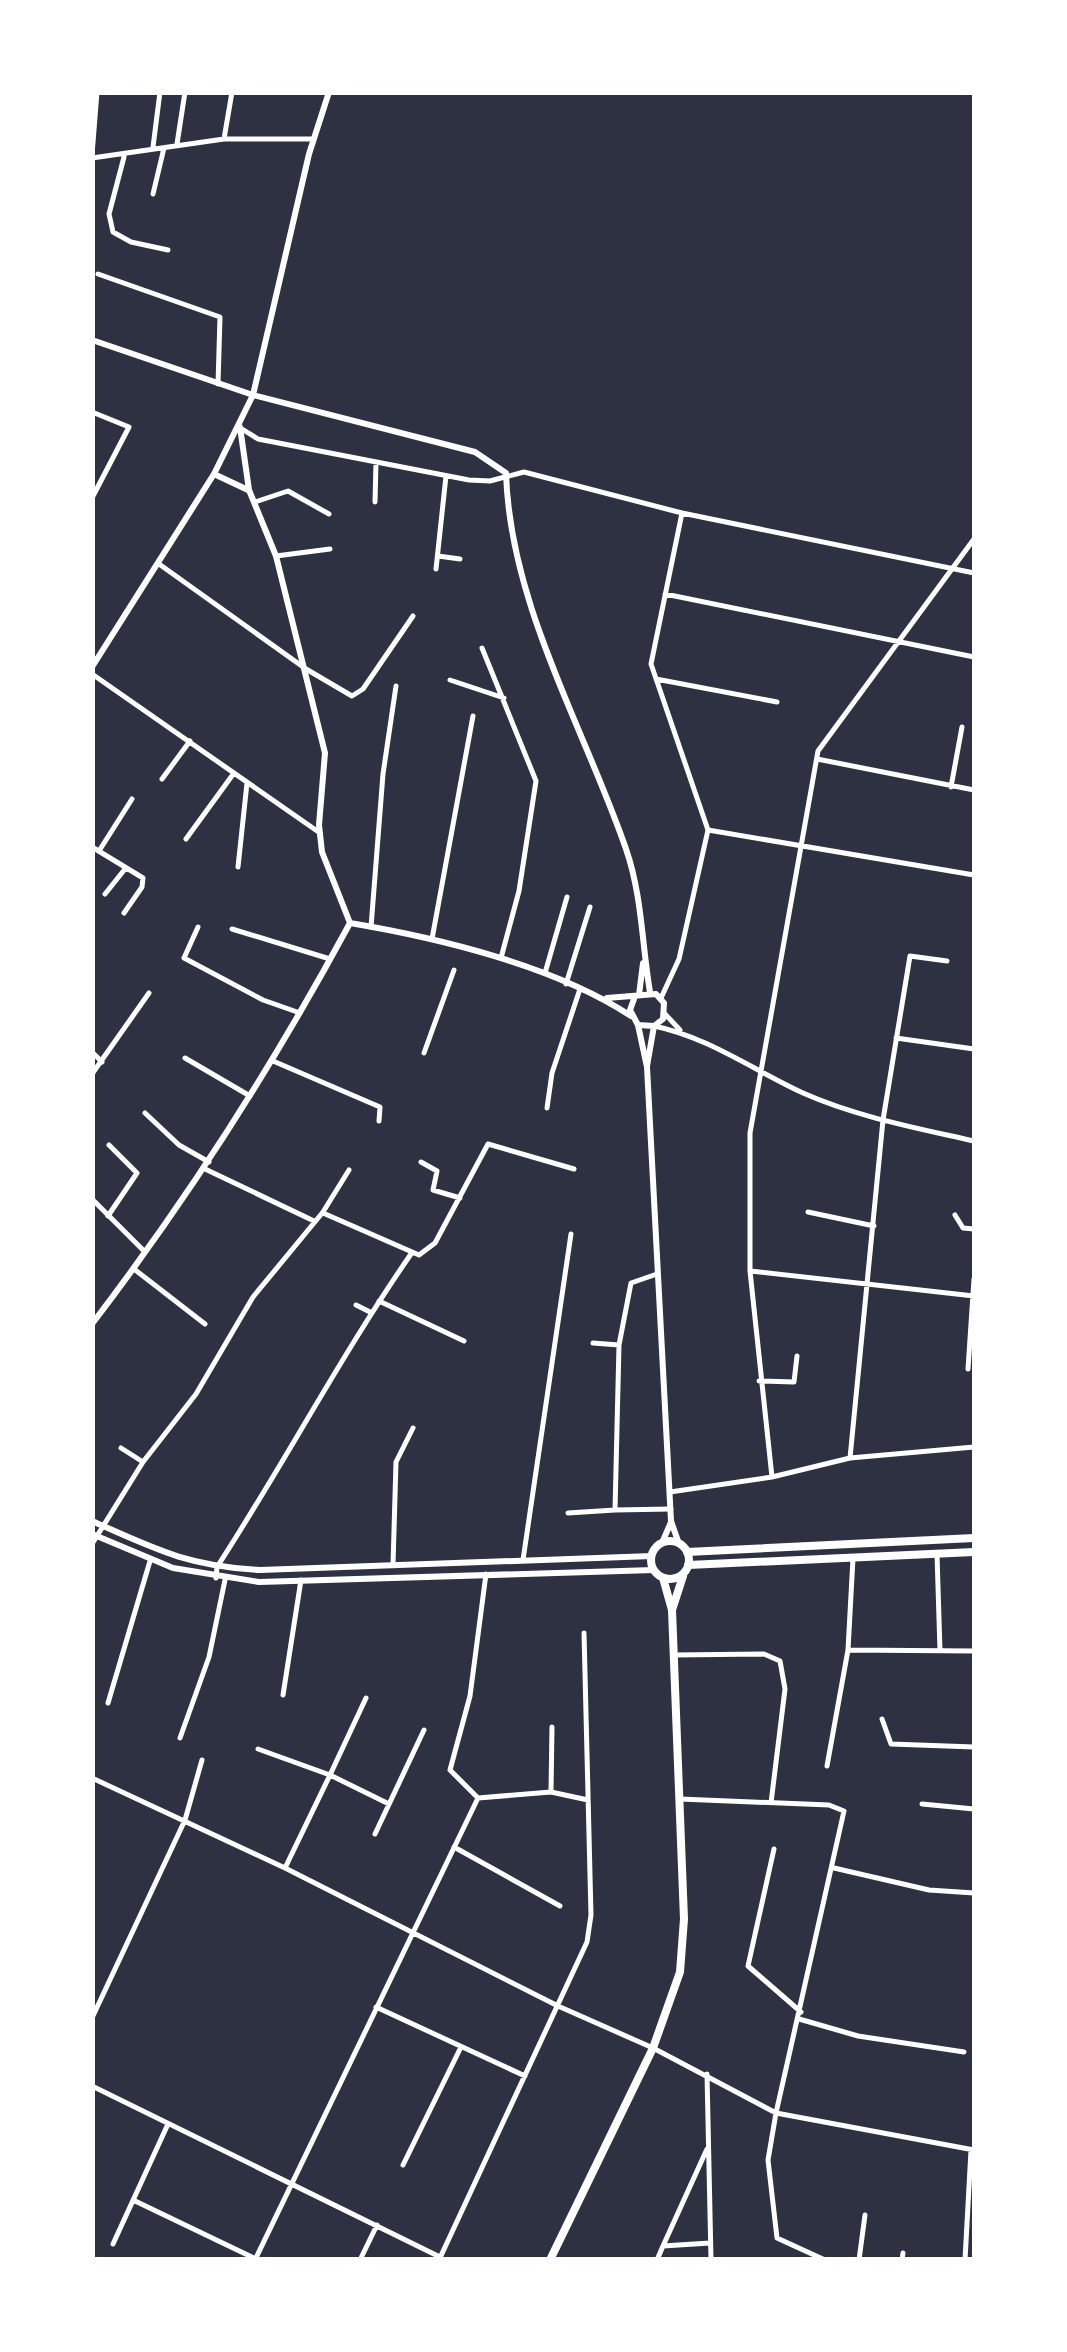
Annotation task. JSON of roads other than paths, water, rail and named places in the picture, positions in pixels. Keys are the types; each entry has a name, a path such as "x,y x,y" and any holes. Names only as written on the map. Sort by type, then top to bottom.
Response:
{"main road":[{"path":"550,2260 653,2048 680,1972 684,1948 672,1610 652,1556 662,1543 679,1544 687,1552 974,1538"},
{"path":"672,1610 686,1569 687,1552"},
{"path":"663,1578 686,1569 974,1552"}],"street":[{"path":"96,92 92,157 124,156 153,148 224,139 314,139"},
{"path":"153,148 160,92"},
{"path":"177,144 184,92"},
{"path":"224,139 232,92"},
{"path":"92,667 214,474 253,395 314,139 330,92"},
{"path":"153,194 164,148"},
{"path":"124,156 109,214 113,232 130,242 168,250"},
{"path":"98,274 220,318 218,384"},
{"path":"92,340 253,395 475,452 506,473"},
{"path":"92,412 128,427 92,498"},
{"path":"240,426 258,439 282,440 446,476 490,481 506,473 524,472 682,513 974,573"},
{"path":"240,426 250,490 276,556 324,753 322,852 350,923"},
{"path":"375,502 376,462"},
{"path":"506,473 507,502 529,600 628,854 650,992 660,998 665,1014 682,1032"},
{"path":"214,474 250,490"},
{"path":"436,569 446,476"},
{"path":"256,502 288,491 329,514"},
{"path":"660,998 678,959 708,830 651,664 682,513"},
{"path":"772,1477 750,1271 750,1133 758,1070 817,759 830,731 955,569 974,538"},
{"path":"276,556 330,548"},
{"path":"438,556 460,559"},
{"path":"159,564 346,694 357,695 413,616"},
{"path":"665,594 974,657"},
{"path":"482,648 506,699 536,782 519,892 500,960"},
{"path":"92,674 320,833"},
{"path":"656,679 777,702"},
{"path":"450,680 506,699"},
{"path":"372,926 383,774 396,686"},
{"path":"432,938 473,716"},
{"path":"952,787 962,727"},
{"path":"162,778 190,741"},
{"path":"817,759 974,790"},
{"path":"186,838 234,774"},
{"path":"238,867 247,783"},
{"path":"124,913 143,878 96,849 132,799"},
{"path":"708,830 974,874"},
{"path":"105,894 126,868"},
{"path":"544,976 566,897"},
{"path":"566,984 590,906"},
{"path":"350,923 432,938 460,951 500,960 606,998 638,1025 647,1067 671,1509 679,1544"},
{"path":"92,1324 207,1166 273,1061 350,923"},
{"path":"198,927 184,958 262,1000 300,1013"},
{"path":"232,928 330,959"},
{"path":"631,1016 644,956"},
{"path":"850,1458 875,1227 882,1120 910,956 947,961"},
{"path":"424,1053 454,970"},
{"path":"546,1108 552,1074 580,989"},
{"path":"606,998 636,997 650,992"},
{"path":"92,1074 148,993"},
{"path":"647,1067 654,1026 665,1014"},
{"path":"638,1025 682,1032 805,1094 882,1120 974,1141"},
{"path":"896,1038 974,1049"},
{"path":"92,1052 102,1062"},
{"path":"185,1058 250,1096"},
{"path":"273,1061 380,1107 378,1121"},
{"path":"144,1113 207,1166 314,1220"},
{"path":"323,1212 419,1255 435,1243 488,1144 574,1169"},
{"path":"108,1216 137,1173 109,1146"},
{"path":"421,1162 437,1171 433,1190 460,1198"},
{"path":"349,1170 323,1212 252,1297 196,1394 143,1462 94,1538 150,1561 220,1579 654,1570"},
{"path":"92,1199 144,1251"},
{"path":"808,1212 875,1227"},
{"path":"955,1215 963,1228 974,1230"},
{"path":"523,1560 571,1234"},
{"path":"180,1738 209,1656 220,1579 217,1568 370,1312 411,1254"},
{"path":"134,1269 206,1324"},
{"path":"750,1271 974,1296"},
{"path":"615,1510 619,1345 631,1283 657,1274"},
{"path":"968,1370 974,1279"},
{"path":"379,1300 464,1341"},
{"path":"356,1305 370,1312"},
{"path":"593,1343 619,1345"},
{"path":"759,1381 794,1382 797,1356"},
{"path":"394,1564 396,1462 413,1428"},
{"path":"670,1492 772,1477 850,1458 974,1447"},
{"path":"122,1448 143,1462"},
{"path":"568,1513 671,1509"},
{"path":"92,1521 155,1552 217,1568 652,1556"},
{"path":"662,1543 672,1521"},
{"path":"937,1554 940,1650"},
{"path":"827,1766 848,1650 853,1558"},
{"path":"108,1703 150,1561"},
{"path":"486,1574 470,1696 450,1770 478,1798 551,1792 588,1800"},
{"path":"283,1694 301,1580"},
{"path":"92,2086 440,2258 587,1942 584,1633"},
{"path":"848,1650 974,1651"},
{"path":"673,1655 764,1654 780,1661 785,1689 771,1802"},
{"path":"285,1868 366,1698"},
{"path":"882,1719 891,1744 974,1747"},
{"path":"551,1792 552,1727"},
{"path":"374,1834 424,1730"},
{"path":"258,1749 330,1775 389,1804"},
{"path":"92,2018 185,1820 202,1760"},
{"path":"92,1778 285,1868 558,2006 707,2074 776,2113 973,2150 966,2260"},
{"path":"133,2200 255,2259 478,1798"},
{"path":"677,1799 829,1805 844,1812 768,2160 777,2238 825,2260"},
{"path":"922,1804 974,1810"},
{"path":"454,1846 560,1906"},
{"path":"774,1849 748,1966 800,2016 858,2036 964,2052"},
{"path":"834,1868 929,1890 974,1892"},
{"path":"376,2007 525,2076"},
{"path":"403,2165 461,2047"},
{"path":"707,2074 711,2260"},
{"path":"113,2244 168,2124"},
{"path":"656,2260 708,2145"},
{"path":"695,2176 709,2182"},
{"path":"859,2260 864,2215"},
{"path":"360,2260 377,2225"},
{"path":"663,2246 710,2243"}]}
